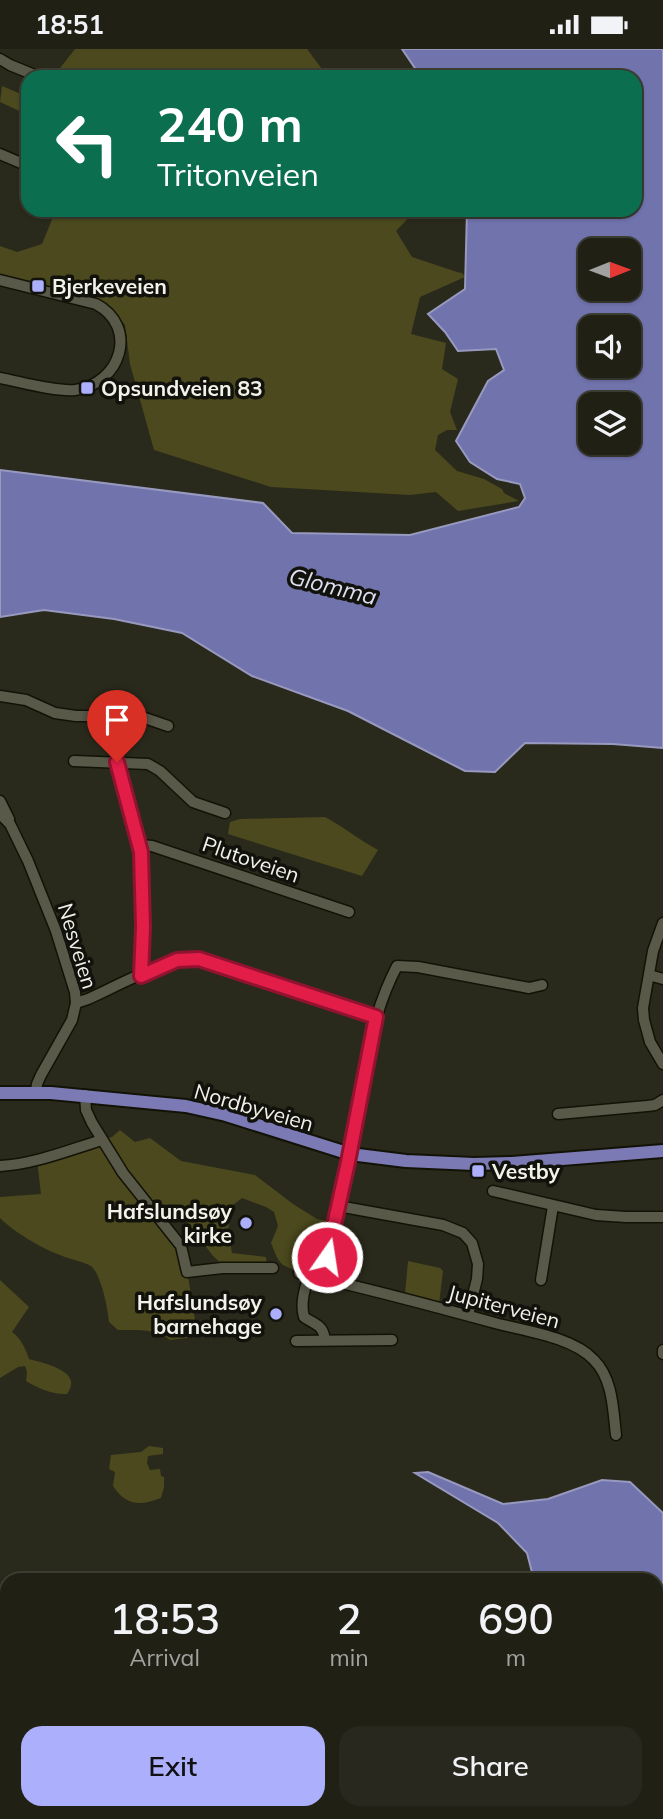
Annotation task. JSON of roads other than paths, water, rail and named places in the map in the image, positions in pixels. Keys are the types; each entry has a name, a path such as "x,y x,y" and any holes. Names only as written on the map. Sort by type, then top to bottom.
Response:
{"main road":[{"name":"Nordbyveien","path":"0,1093 85,1095 186,1106 350,1154 406,1161 482,1164 663,1151"}],"street":[{"path":"0,59 22,70"},
{"path":"0,153 21,163"},
{"path":"0,280 85,300 102,307 116,324 121,348 117,362 107,376 95,385 83,389 67,390 0,378"},
{"path":"0,696 26,699 55,713 76,716 135,716 168,726"},
{"path":"74,761 139,762 152,766 193,802 225,813"},
{"path":"117,762 140,845 143,927 141,976"},
{"path":"0,801 10,824"},
{"name":"Nesveien","path":"0,814 10,824 36,879 70,974 76,1003 72,1020 41,1075 36,1092"},
{"name":"Plutoveien","path":"140,845 152,846 349,912"},
{"path":"663,923 653,951 643,1001 644,1020 650,1042 663,1064"},
{"path":"76,1003 177,960 199,959 376,1017"},
{"path":"322,1278 350,1154 376,1017 397,966 418,967 529,988 542,985"},
{"path":"649,975 663,979"},
{"path":"85,1095 89,1116 102,1140 123,1173 184,1251 187,1272 222,1268 273,1268"},
{"path":"558,1115 655,1105 663,1100"},
{"path":"0,1165 40,1159 102,1140"},
{"path":"493,1191 596,1215 663,1217"},
{"path":"338,1206 443,1225 463,1233 472,1243 478,1264 468,1315"},
{"path":"541,1280 553,1206"},
{"name":"Jupiterveien","path":"325,1340 316,1323 304,1317 304,1274 562,1341 589,1355 601,1369 611,1394 616,1435"},
{"path":"296,1341 393,1340"}],"water":[{"name":"Glomma","path":"402,49 663,49 663,748 613,744 525,743 495,772 465,771 348,711 252,676 182,633 114,619 44,610 0,617 0,470 263,503 292,533 410,535 519,507 525,498 520,484 497,479 470,462 456,441 488,381 504,370 496,349 458,351 428,314 465,289 467,217 642,217 642,70 416,70"},
{"path":"428,1472 503,1504 548,1499 602,1480 630,1482 663,1513 663,1573 532,1573 527,1553 498,1523 415,1473"}],"place":[{"name":"Bjerkeveien","path":"38,286"},
{"name":"Opsundveien 83","path":"87,388"},
{"name":"Vestby","path":"478,1171"},
{"name":"Hafslundsøy kirke","path":"246,1223"},
{"name":"Hafslundsøy barnehage","path":"276,1314"}]}
